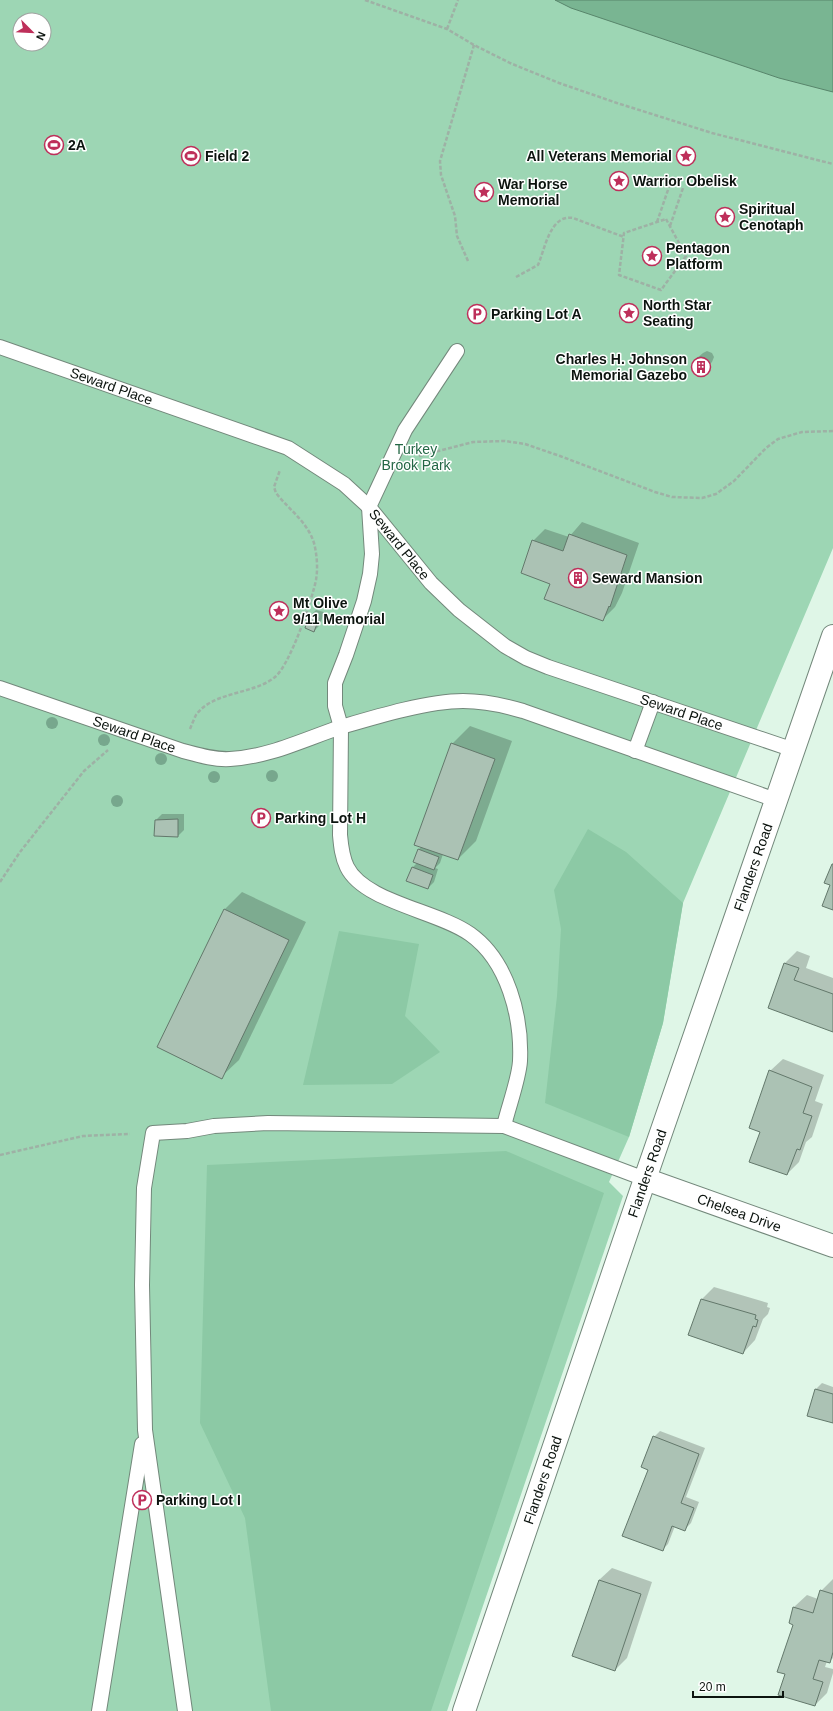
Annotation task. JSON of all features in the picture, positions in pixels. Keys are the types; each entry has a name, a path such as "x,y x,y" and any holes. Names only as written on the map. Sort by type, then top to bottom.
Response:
{"main road":[{"name":"Flanders Road","path":"464,1711 645,1179 833,636"},
{"name":"Chelsea Drive","path":"645,1179 833,1246"}],"lane":[{"name":"Seward Place","path":"0,347 288,448 344,484 369,507 431,583 459,610 505,646 526,658 548,667 794,750"},
{"path":"457,351 414,415 369,507 372,554 370,574 364,601 335,683 335,706 341,728 341,853 347,868 356,880 369,890 449,923 470,934 488,951 500,968 510,991 517,1016 520,1039 520,1063 504,1126"},
{"name":"Seward Place","path":"0,688 182,751 213,758 230,759 266,753 341,728 430,704 463,701 480,702 516,709 776,800"},
{"path":"635,751 653,702"},
{"path":"186,1711 144,1430 142,1285 144,1188 153,1133 187,1131 214,1126 268,1123 504,1126 645,1179"},
{"path":"99,1711 144,1430"}],"path":[{"path":"365,0 447,29 474,45 510,63 552,80 617,103 712,133 833,164"},
{"path":"447,29 458,0"},
{"path":"468,261 457,236 455,216 441,175 440,161 474,45"},
{"path":"657,222 670,184"},
{"path":"670,227 683,188"},
{"path":"516,276 538,265 553,227 562,218 573,218 624,236"},
{"path":"666,219 670,227 686,256 661,290 619,275 624,233 666,219"},
{"path":"391,461 473,442 505,441 525,444 672,497 702,498 716,494 734,482 766,448 778,439 802,432 833,431"},
{"path":"188,734 196,714 210,703 260,686 275,677 282,668 295,640 309,603 316,579 317,561 314,543 306,527 276,493 274,487 277,475 282,466"},
{"path":"0,882 20,852 84,771 108,750"},
{"path":"0,1155 83,1136 153,1133"}],"green space":[{"name":"Turkey Brook Park","path":"0,0 833,0 833,548 683,903 663,1023 629,1137 609,1182 623,1196 447,1711 0,1711"}],"shaded area":[{"path":"555,0 833,0 833,92 779,78 571,8"},
{"path":"588,829 626,852 683,903 663,1023 629,1137 545,1103 557,996 561,929 554,890"},
{"path":"339,931 419,944 405,1016 440,1052 392,1084 303,1085"},
{"path":"506,1151 604,1193 431,1711 271,1711 245,1518 200,1423 207,1165"}],"building":[{"name":"Charles H. Johnson Memorial Gazebo","path":"698,357 704,357 708,361 708,367 704,371 698,371 694,367 694,361"},
{"name":"Seward Mansion","path":"569,534 627,555 610,607 609,606 603,621 544,599 550,584 521,573 532,540 563,551"},
{"path":"309,615 319,618 314,632 305,628"},
{"path":"451,743 495,759 458,860 414,845"},
{"path":"178,819 178,837 154,836 155,820"},
{"path":"418,849 439,857 434,870 413,862"},
{"path":"832,864 833,910 822,906 830,885 824,883"},
{"path":"412,867 433,875 428,889 406,881"},
{"path":"224,909 289,940 222,1079 157,1047"},
{"path":"784,963 799,968 794,980 833,994 833,1032 768,1008"},
{"path":"769,1070 812,1087 803,1113 812,1116 800,1150 797,1149 787,1175 749,1162 760,1132 749,1128"},
{"path":"701,1299 756,1315 755,1319 758,1320 756,1327 753,1326 743,1354 688,1335"},
{"path":"815,1389 833,1394 833,1423 807,1416"},
{"path":"653,1436 699,1454 681,1503 694,1508 685,1531 672,1526 663,1551 622,1536 648,1470 641,1467"},
{"path":"599,1580 641,1594 615,1671 572,1656"},
{"path":"820,1590 833,1594 833,1652 830,1663 819,1660 813,1679 823,1682 815,1706 778,1695 785,1674 777,1672 793,1625 789,1623 793,1607 813,1613"}],"place":[{"name":"2A","path":"54,145"},
{"name":"Field 2","path":"191,156"},
{"name":"All Veterans Memorial","path":"686,156"},
{"name":"Warrior Obelisk","path":"619,181"},
{"name":"War Horse Memorial","path":"484,192"},
{"name":"Spiritual Cenotaph","path":"725,217"},
{"name":"Pentagon Platform","path":"652,256"},
{"name":"North Star Seating","path":"629,313"},
{"name":"Parking Lot A","path":"477,314"},
{"name":"Charles H. Johnson Memorial Gazebo","path":"701,367"},
{"name":"Seward Mansion","path":"578,578"},
{"name":"Mt Olive 9/11 Memorial","path":"279,611"},
{"name":"Parking Lot H","path":"261,818"},
{"name":"Parking Lot I","path":"142,1500"}]}
